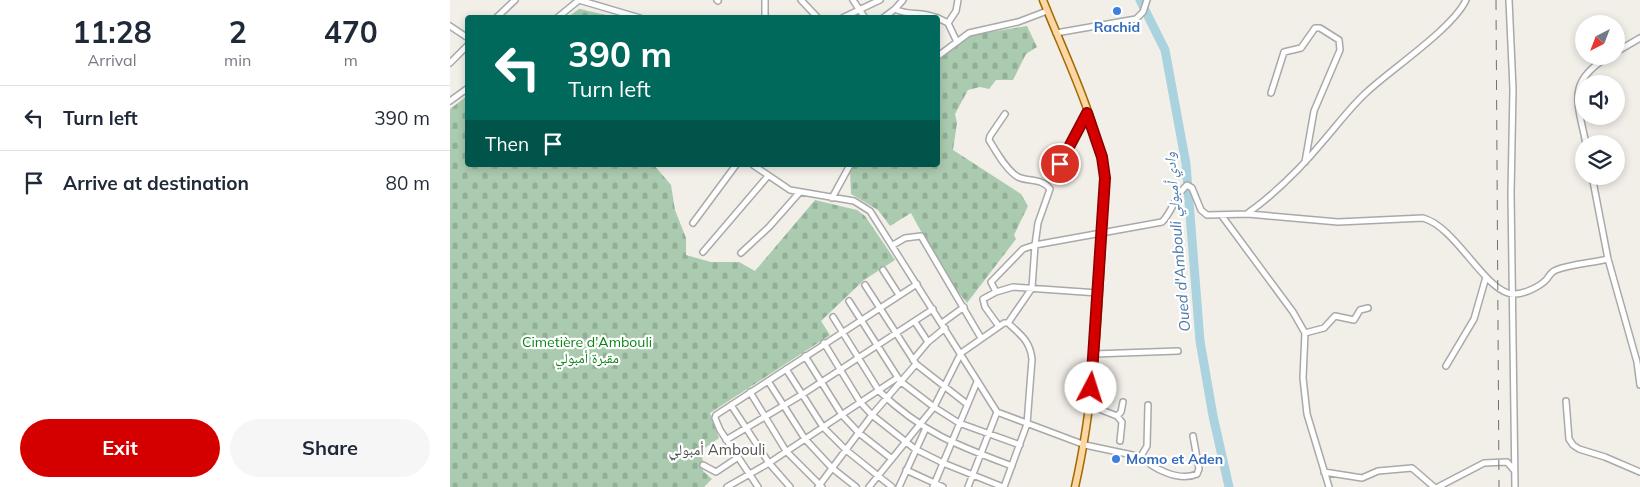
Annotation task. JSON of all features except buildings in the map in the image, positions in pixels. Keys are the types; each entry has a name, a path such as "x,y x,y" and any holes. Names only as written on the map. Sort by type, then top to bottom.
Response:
{"main road":[{"path":"1043,0 1087,113 1102,157 1105,178 1094,354 1085,445 1076,487"}],"street":[{"path":"499,15 514,0"},
{"path":"561,15 579,0 630,15"},
{"path":"765,0 765,15"},
{"path":"801,0 815,15"},
{"path":"853,0 864,15"},
{"path":"848,15 880,0"},
{"path":"886,15 903,0"},
{"path":"948,23 956,11 958,0"},
{"path":"1056,34 1136,19 1141,15 1147,0"},
{"path":"1248,214 1275,194 1355,103 1431,38 1462,8 1466,0"},
{"path":"1508,0 1513,89 1510,193 1514,295 1515,471 1517,487"},
{"path":"895,9 907,15 920,12 928,15"},
{"path":"940,55 976,30 1018,22 1047,11"},
{"path":"940,19 948,23 957,42"},
{"path":"450,26 465,36"},
{"path":"1271,93 1284,52 1301,48 1316,28 1320,28 1339,40 1340,50 1314,112 1305,162"},
{"path":"1625,47 1640,38"},
{"path":"450,62 465,48"},
{"path":"1584,135 1576,94 1579,86 1590,71 1598,65"},
{"path":"450,102 465,90"},
{"path":"1060,164 1087,113"},
{"path":"869,487 934,408 960,353 998,325 1008,323 1032,288 1039,218 1050,190 1042,182 1015,174 989,140 1005,114"},
{"path":"693,223 735,167"},
{"path":"756,167 798,193 854,201 870,211 934,309 997,412 1085,445 1141,456 1151,467 1183,476 1197,474 1199,469 1193,436"},
{"path":"832,198 849,167"},
{"path":"703,252 768,176"},
{"path":"996,292 991,282 1023,249 1162,222 1169,215 1180,190 1187,185 1192,188 1204,213 1222,216 1248,214 1338,222 1423,218 1431,220 1446,231 1486,277 1505,293 1514,295 1540,286 1555,270 1608,259"},
{"path":"1594,185 1608,259 1636,362 1640,385"},
{"path":"741,253 769,227 798,193"},
{"path":"1222,216 1293,312 1305,333 1303,378 1307,414 1329,487"},
{"path":"893,245 905,238 921,236 964,307 980,338"},
{"path":"882,270 899,295"},
{"path":"1446,366 1474,319 1486,277"},
{"path":"865,284 914,362 944,388 968,404"},
{"path":"758,487 747,474 715,418 730,405 860,319 917,284"},
{"path":"998,325 983,302 983,299 996,292 1012,287 1098,293"},
{"path":"849,301 898,379 934,408 960,423 1020,445"},
{"path":"750,392 786,451 820,486 872,415 887,398 898,379 943,325 964,307"},
{"path":"1305,333 1324,328 1335,316 1354,320 1360,310 1368,308"},
{"path":"726,440 804,394 821,381 934,309"},
{"path":"833,317 879,391 919,426 951,443 1012,466"},
{"path":"915,322 928,342"},
{"path":"824,343 860,402 872,415 915,448 943,463 1004,487 1027,424 1031,349 1026,339 1008,323"},
{"path":"1094,354 1178,351"},
{"path":"805,356 842,415 859,433 892,459"},
{"path":"786,369 804,394 823,427 846,450 892,487"},
{"path":"729,486 769,463 898,379"},
{"path":"768,381 805,439 832,468 856,487"},
{"path":"934,485 977,382"},
{"path":"1566,401 1569,439 1574,445 1579,449 1605,457 1640,472"},
{"path":"1117,416 1121,412 1123,402"},
{"path":"730,405 769,463 790,487"},
{"path":"1089,405 1117,416 1123,424 1120,440"},
{"path":"1141,456 1147,446 1148,405"},
{"path":"968,487 997,412"},
{"path":"899,487 915,448 925,430"},
{"path":"703,465 716,472 738,458"},
{"path":"1438,487 1484,464 1507,462 1515,471"},
{"path":"1324,472 1362,478 1378,471 1412,468 1434,487"},
{"path":"906,470 934,485 943,487"}],"green space":[{"path":"580,9 606,15 571,15"},
{"path":"1027,26 1037,47 1026,54 1013,80 996,80 989,89 980,87 968,90 955,114 957,123 953,150 1021,194 1028,206 1014,235 1016,239 967,303 946,277 911,213 890,226 878,210 851,194 850,171 853,167 940,167 940,59 971,35"},
{"name":"Cimetière d'Ambouli مقبرة أمبولي","path":"465,98 465,167 656,167 671,185 675,210 686,238 686,255 711,262 739,262 755,271 815,200 857,210 865,216 895,260 864,280 821,321 830,335 710,413 719,438 702,450 703,471 712,479 704,487 450,487 450,109"}],"waterway":[{"name":"Oued d'Ambouli وادي أمبولي","path":"1140,0 1165,50 1186,164 1200,341 1213,416 1229,487"}],"railway":[{"path":"1496,0 1499,487"}],"place":[{"name":"Rachid","path":"1117,11"},
{"name":"Momo et Aden","path":"1116,459"}],"district":[{"name":"أمبولي Ambouli","path":"717,449"}],"route":[{"path":"1060,164 1087,113 1102,157 1105,178 1091,388"}]}
